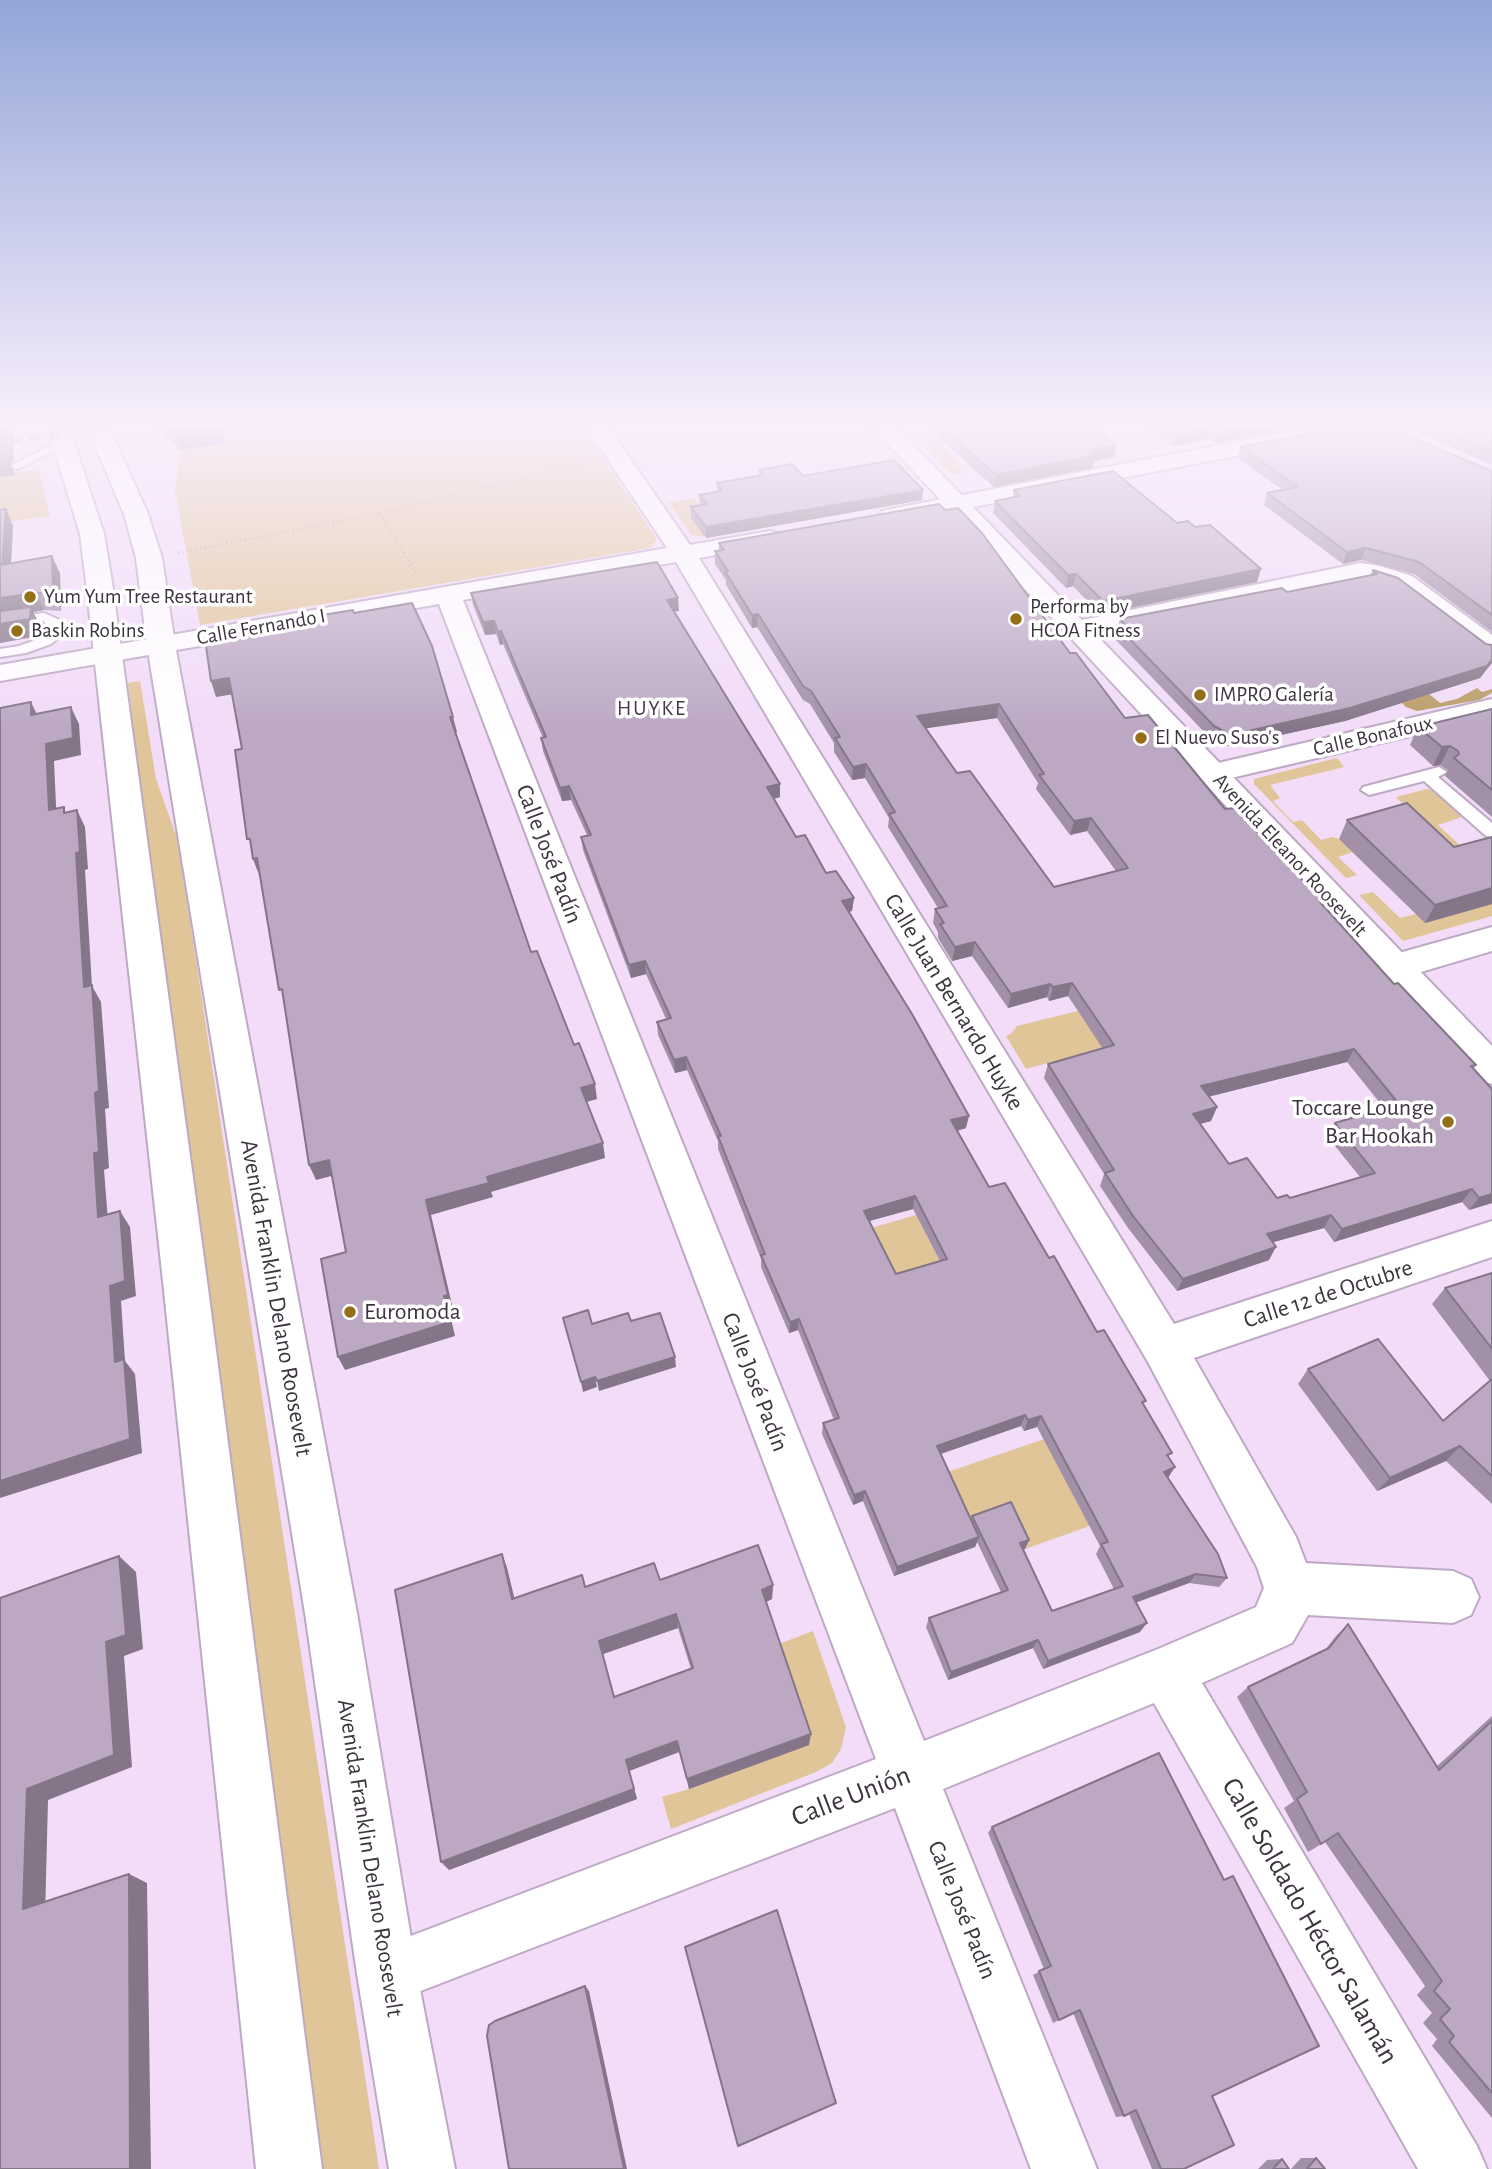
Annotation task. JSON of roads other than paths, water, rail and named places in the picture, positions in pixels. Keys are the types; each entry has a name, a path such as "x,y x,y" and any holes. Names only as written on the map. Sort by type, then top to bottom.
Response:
{"street":[{"path":"91,528 187,1294 289,2169"},
{"name":"Avenida Franklin Delano Roosevelt","path":"140,528 149,558 161,645 331,1613 387,1974 422,2169"},
{"name":"Calle Juan Bernardo Huyke","path":"666,528 1164,1348 1278,1555 1290,1588"},
{"name":"Avenida Eleanor Roosevelt","path":"979,528 1492,1070"},
{"name":"Calle Fernando I","path":"0,673 797,533"},
{"path":"1077,629 1371,571 1404,582 1492,648"},
{"name":"Calle José Padín","path":"439,595 1065,2169"},
{"name":"Calle Bonafoux","path":"1214,774 1492,708"},
{"path":"1394,967 1492,939"},
{"name":"Calle 12 de Octubre","path":"1164,1348 1492,1239"},
{"path":"1290,1588 1453,1597"},
{"name":"Calle Unión","path":"387,1974 908,1775 1166,1672 1274,1625 1288,1600 1290,1588"},
{"name":"Calle Soldado Héctor Salamán","path":"1166,1672 1454,2169"}],"lane":[{"path":"0,623 44,617 53,620 54,625 53,635 46,640 21,650 0,653"},
{"path":"1369,790 1433,774 1492,832"}],"place":[{"name":"Yum Yum Tree Restaurant","path":"30,597"},
{"name":"Performa by HCOA Fitness","path":"1016,619"},
{"name":"Baskin Robins","path":"17,631"},
{"name":"IMPRO Galería","path":"1200,695"},
{"name":"El Nuevo Suso's","path":"1141,738"},
{"name":"Toccare Lounge Bar Hookah","path":"1448,1122"},
{"name":"Euromoda","path":"350,1312"}],"district":[{"name":"HUYKE","path":"652,709"}]}
